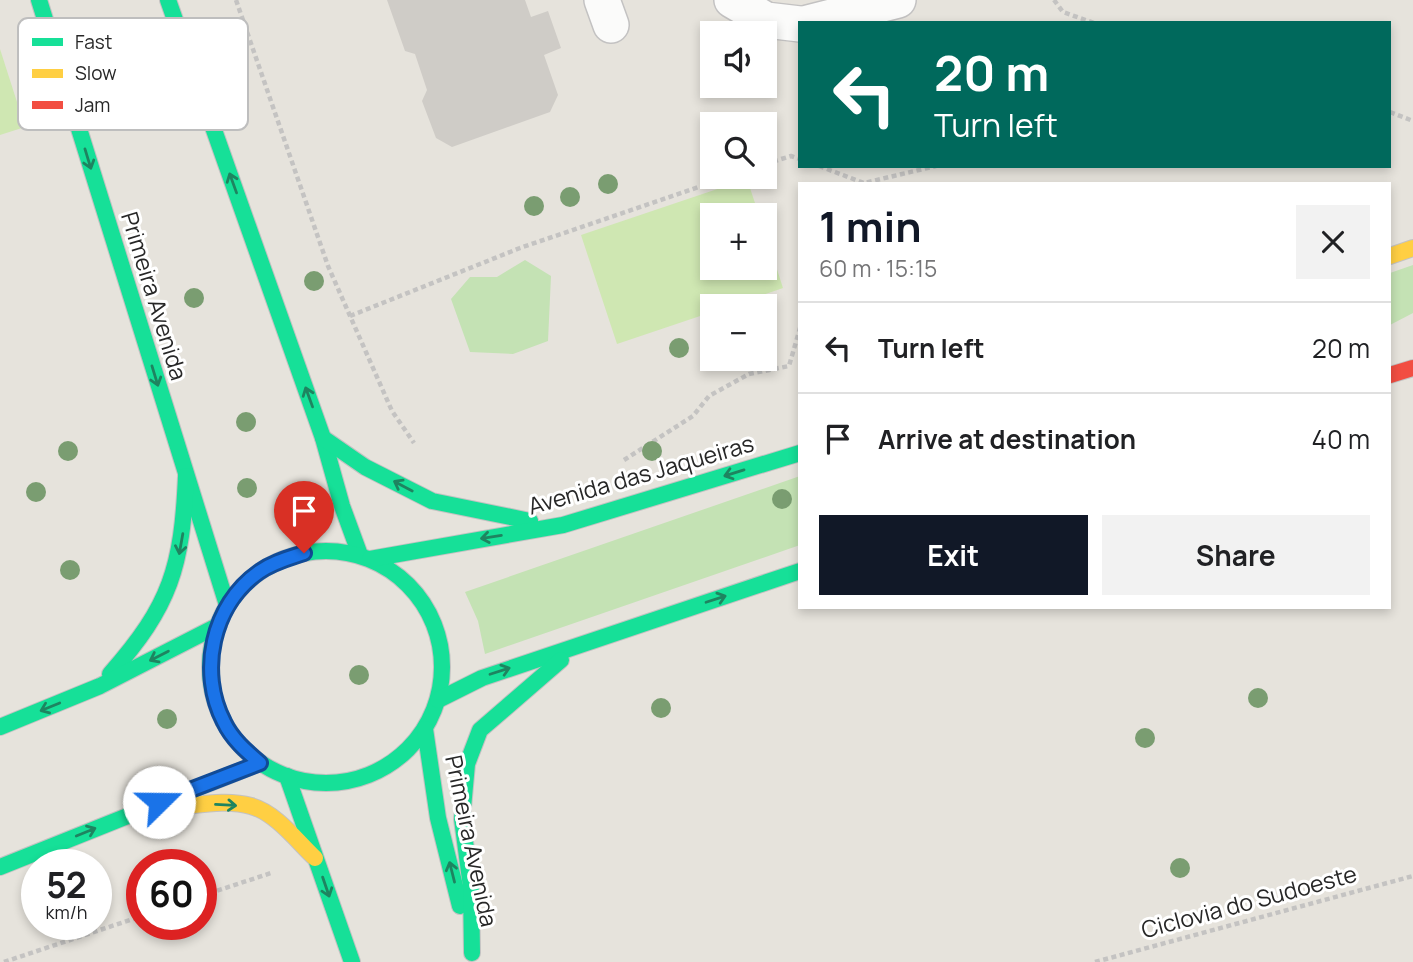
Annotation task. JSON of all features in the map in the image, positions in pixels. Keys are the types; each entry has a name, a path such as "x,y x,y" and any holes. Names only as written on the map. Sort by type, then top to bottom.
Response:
{"main road":[{"name":"Primeira Avenida","path":"38,0 44,18"},
{"path":"168,0 174,18"},
{"name":"Primeira Avenida","path":"78,130 227,606"},
{"path":"214,130 323,438 342,506 365,557"},
{"path":"1391,256 1413,248"},
{"path":"1391,375 1413,368"},
{"path":"323,438 365,467 432,501 563,525"},
{"name":"Avenida das Jaqueiras","path":"365,557 563,525 798,454"},
{"path":"100,687 148,629 164,600 181,550 186,477"},
{"path":"328,551 365,557 408,584 423,603 435,626 442,650 439,700 425,729 388,766 365,778 340,783 312,783 287,776 260,763 240,746 225,725 215,701 211,663 219,625 227,606 242,587 260,571 282,560 304,553 328,551"},
{"path":"439,700 482,678 798,573"},
{"path":"0,727 100,687 219,625"},
{"path":"473,958 471,887 462,819 467,764 480,730 579,645"},
{"name":"Primeira Avenida","path":"425,729 438,818 473,958"},
{"path":"0,867 260,763"},
{"path":"287,776 352,962"},
{"path":"134,812 205,804 253,806 316,858"}],"street":[{"path":"732,0 766,20 798,24"},
{"path":"816,21 898,0"}],"path":[{"path":"236,0 242,18"},
{"path":"1054,0 1063,12 1088,21"},
{"path":"248,35 328,266 393,411 414,444 424,450"},
{"path":"1391,112 1413,121"},
{"path":"777,160 791,156 798,158"},
{"path":"824,168 859,182"},
{"path":"872,182 928,168"},
{"path":"350,316 520,248 700,187"},
{"path":"617,465 693,416 709,396 749,374 789,366 798,335"},
{"path":"217,891 316,858"},
{"name":"Ciclovia do Sudoeste","path":"1095,962 1413,876"},
{"path":"4,962 126,921"}],"green space":[{"path":"0,49 18,105 18,129 0,135"},
{"path":"717,189 750,189 755,203 700,203 700,280 777,280 777,269 783,288 765,294 700,294 700,316 617,344 581,235"},
{"path":"525,260 551,276 548,341 513,354 470,352 451,299 470,277 497,277"},
{"path":"1413,265 1413,313 1391,324 1391,273"},
{"path":"798,477 798,546 485,654 478,621 465,592"}],"building":[{"path":"387,0 525,0 531,17 548,11 561,48 544,55 558,95 550,112 452,147 436,138 422,101 427,90 415,54 405,51"}],"traffic: fast":[{"path":"39,0 45,18"},
{"path":"168,0 174,18"},
{"path":"79,130 227,605"},
{"path":"214,130 323,438 342,506 360,555"},
{"path":"323,438 365,467 432,501 530,521"},
{"path":"370,559 563,525 798,454"},
{"path":"110,674 147,627 169,583 181,536 186,476"},
{"path":"326,551 349,553 381,565 400,577 416,593 437,633 442,667 440,690 428,722 416,741 400,757 360,778 326,783 303,781 271,769 252,757 236,741 215,701 210,667 212,644 224,612 236,593 252,577 292,556 326,551"},
{"path":"438,700 482,678 798,572"},
{"path":"0,727 100,686 219,625"},
{"path":"472,953 471,887 462,819 467,764 480,730 561,660"},
{"path":"425,729 438,818 460,906"},
{"path":"0,867 260,763"},
{"path":"287,776 352,962"}],"traffic: slow":[{"path":"1391,256 1413,248"},
{"path":"174,807 223,803 251,806 277,821 315,858"}],"traffic: jam":[{"path":"1391,375 1413,368"}],"route":[{"path":"159,802 260,763 240,746 225,725 215,701 211,676 212,650 227,606 242,587 260,571 304,553"}]}
